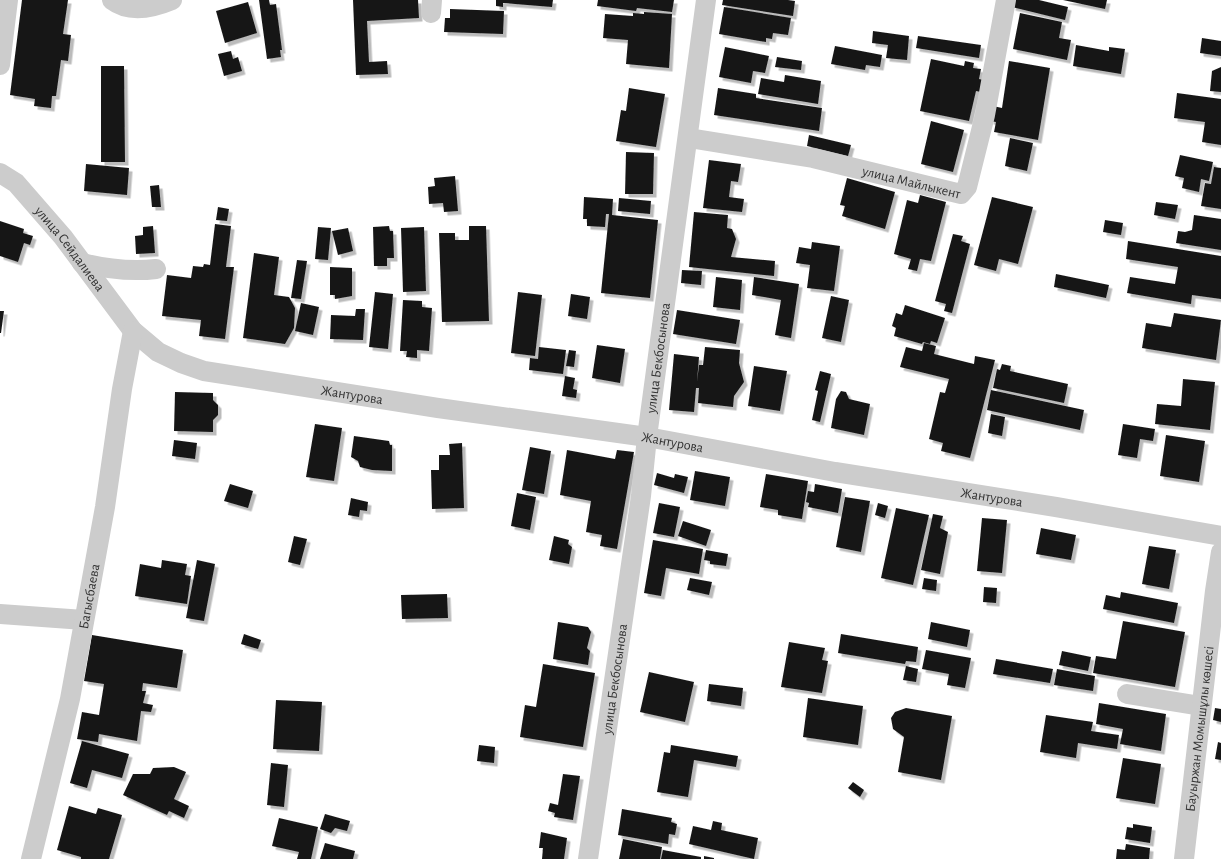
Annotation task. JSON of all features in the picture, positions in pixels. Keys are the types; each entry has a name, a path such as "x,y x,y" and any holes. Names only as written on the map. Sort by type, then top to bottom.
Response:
{"street":[{"path":"0,64 8,0"},
{"path":"112,0 127,8 141,8 172,0"},
{"name":"улица Бекбосынова","path":"588,859 642,496 647,437 689,138 706,0"},
{"name":"улица Майлыкент","path":"689,138 813,158 961,194 968,187 985,115 1006,0"},
{"name":"улица Сейдалиева","path":"0,173 16,183 63,237 133,331"},
{"path":"82,262 103,268 138,271 156,269"},
{"name":"Жантурова","path":"133,331 158,352 181,363 204,371 438,408 647,437 835,472 1056,507 1221,536"},
{"name":"Багысбаева","path":"31,859 70,699 105,507 122,389 133,331"},
{"name":"Бауыржан Момышұлы көшесі","path":"1184,859 1201,706 1221,552"},
{"path":"0,614 84,620"},
{"path":"1127,694 1201,706"}],"building":[{"path":"22,0 68,0 63,34 71,35 68,61 61,60 56,96 52,96 51,108 34,106 35,99 10,95"},
{"path":"259,0 269,0 270,5 276,4 282,50 280,50 281,57 267,59"},
{"path":"353,0 418,0 419,18 367,21 369,62 387,61 388,74 356,75"},
{"path":"496,0 553,0 552,7 503,3 503,7 496,6"},
{"path":"598,0 674,0 672,12 637,8 636,11 597,6"},
{"path":"723,0 795,1 793,16 722,5"},
{"path":"1014,0 1039,0 1068,7 1065,20 1012,7"},
{"path":"1063,0 1107,0 1105,9"},
{"path":"248,2 257,33 225,43 216,11"},
{"path":"724,7 791,18 788,35 773,33 772,39 766,38 766,42 719,34"},
{"path":"450,9 504,11 503,34 444,32 445,18 450,18"},
{"path":"644,12 672,14 669,68 626,64 628,40 603,38 605,14 633,16 633,13 644,14"},
{"path":"1020,13 1062,22 1059,38 1071,40 1067,60 1013,49"},
{"path":"873,31 909,36 907,60 886,58 888,45 872,43"},
{"path":"918,36 981,45 979,58 916,48"},
{"path":"1202,38 1221,41 1221,56 1200,53"},
{"path":"1076,45 1109,51 1109,47 1125,49 1121,74 1073,66"},
{"path":"835,46 882,55 880,67 866,65 865,70 831,64"},
{"path":"725,47 769,56 765,73 753,71 751,83 719,77"},
{"path":"231,51 233,59 238,57 242,71 224,76 218,54"},
{"path":"777,57 802,61 801,70 775,67"},
{"path":"931,59 964,66 965,61 974,63 973,68 981,69 979,79 983,80 981,92 976,91 969,121 920,111"},
{"path":"1009,61 1050,68 1038,140 994,132 996,122 990,121 993,106 1002,108"},
{"path":"101,66 124,66 125,162 101,162"},
{"path":"1221,67 1221,92 1210,91 1212,71"},
{"path":"785,75 821,81 818,104 758,94 761,78 784,82"},
{"path":"629,88 665,94 656,147 616,141 621,110 626,111"},
{"path":"718,88 756,94 756,98 822,108 819,131 714,115"},
{"path":"1177,93 1221,99 1221,145 1202,142 1205,122 1174,118"},
{"path":"931,121 964,130 953,172 921,164"},
{"path":"809,135 851,145 848,156 807,146"},
{"path":"1010,138 1033,143 1027,171 1005,166"},
{"path":"626,152 654,153 653,194 625,194"},
{"path":"1180,155 1213,162 1209,181 1201,179 1199,192 1182,188 1184,178 1175,176"},
{"path":"709,160 741,164 738,182 731,181 729,197 744,199 742,212 703,208"},
{"path":"86,164 129,168 127,195 84,191"},
{"path":"1214,167 1221,168 1221,209 1201,206 1205,183 1211,184"},
{"path":"455,176 458,211 444,212 443,203 429,204 428,187 435,186 434,178"},
{"path":"847,178 895,192 885,229 842,216 845,206 840,205"},
{"path":"159,185 161,207 152,207 150,186"},
{"path":"920,195 946,202 931,261 920,259 917,271 908,269 911,259 894,254 907,200 918,203"},
{"path":"584,197 613,199 612,215 658,220 650,298 601,293 609,214 606,214 605,227 587,226 587,219 583,219"},
{"path":"992,197 1033,207 1018,264 999,259 996,271 974,265"},
{"path":"619,198 651,201 650,214 618,211"},
{"path":"1156,202 1178,205 1175,219 1154,215"},
{"path":"218,207 229,209 227,221 216,220"},
{"path":"694,212 728,215 727,228 732,229 736,239 731,257 775,261 774,276 689,267"},
{"path":"1194,215 1221,219 1221,250 1176,243 1178,231 1185,232 1192,230"},
{"path":"1105,220 1123,223 1121,235 1103,232"},
{"path":"0,221 24,229 23,233 33,236 30,245 24,243 18,262 0,256"},
{"path":"215,224 231,226 226,267 234,267 225,339 199,336 201,320 162,316 167,275 191,278 193,266 203,267 204,264 210,265"},
{"path":"153,226 155,253 136,254 135,236 143,235 143,227"},
{"path":"389,226 390,231 393,231 394,258 387,258 387,266 374,266 373,227"},
{"path":"469,226 486,226 489,321 442,322 439,233 455,233 455,240 469,240"},
{"path":"318,227 331,228 328,260 315,259"},
{"path":"424,227 426,291 403,292 401,228"},
{"path":"348,228 353,251 338,255 332,231"},
{"path":"953,234 963,236 961,241 970,244 952,313 944,311 946,304 935,301"},
{"path":"1128,241 1221,256 1221,299 1192,295 1191,304 1127,293 1130,277 1175,284 1178,267 1126,259"},
{"path":"812,242 840,246 834,291 807,288 810,265 796,263 799,247 811,249"},
{"path":"254,253 279,257 274,295 289,297 295,308 294,328 285,344 243,338"},
{"path":"297,260 307,261 301,299 291,298"},
{"path":"330,267 352,268 352,296 335,299 335,295 330,295"},
{"path":"682,270 702,271 701,285 681,283"},
{"path":"1056,274 1109,285 1106,298 1054,287"},
{"path":"716,277 742,280 740,310 713,307"},
{"path":"754,277 799,284 791,338 775,335 781,300 752,295"},
{"path":"375,292 393,294 388,349 369,347"},
{"path":"518,292 542,295 535,356 511,353"},
{"path":"571,294 590,297 587,319 568,316"},
{"path":"831,296 849,300 841,342 822,338"},
{"path":"403,300 422,301 422,307 432,308 429,351 417,350 417,358 406,357 407,351 400,351"},
{"path":"301,303 319,307 313,335 295,331"},
{"path":"905,305 945,318 937,343 931,341 930,344 923,342 922,344 894,336 896,328 892,326 896,313 902,315"},
{"path":"356,309 365,309 363,340 330,339 331,315 355,316"},
{"path":"677,310 740,320 736,344 673,334"},
{"path":"0,311 4,311 1,333 0,333"},
{"path":"1174,313 1221,320 1216,360 1142,348 1146,323 1171,327"},
{"path":"924,343 936,346 934,354 974,364 975,356 995,360 970,458 941,451 943,443 929,439 940,392 945,393 949,379 900,367 906,347 922,351"},
{"path":"597,345 625,349 620,383 592,378"},
{"path":"539,347 566,350 563,374 529,370 530,358 538,359"},
{"path":"705,347 740,350 739,363 744,382 734,396 733,407 698,403 699,388 696,388 694,412 669,410 674,354 699,357 697,382 699,365 703,365"},
{"path":"569,350 576,351 574,367 566,366"},
{"path":"1002,364 1011,366 1010,371 1068,384 1064,403 993,388 997,369 1000,370"},
{"path":"754,366 787,371 780,411 748,406"},
{"path":"820,371 831,374 820,422 812,420 818,391 815,390"},
{"path":"565,376 575,378 573,389 577,390 576,398 562,396"},
{"path":"1183,379 1215,382 1210,430 1155,424 1157,404 1181,406"},
{"path":"991,390 1084,410 1080,430 987,410"},
{"path":"841,391 846,392 849,399 870,404 864,435 831,428 836,399"},
{"path":"175,392 213,393 213,400 218,405 218,415 213,420 213,432 174,431"},
{"path":"991,414 1005,417 1002,436 988,433"},
{"path":"315,424 342,428 334,481 306,477"},
{"path":"1123,424 1155,429 1153,441 1140,439 1137,458 1118,455"},
{"path":"1166,435 1205,441 1199,482 1160,476"},
{"path":"354,436 389,441 390,445 392,445 392,471 372,470 360,467 358,461 351,457"},
{"path":"174,440 197,443 195,459 172,456"},
{"path":"462,443 464,508 432,509 431,470 439,470 439,455 450,455 449,444"},
{"path":"530,447 551,451 544,494 522,490"},
{"path":"567,450 615,459 617,450 634,452 617,549 600,546 602,535 586,532 591,501 560,495"},
{"path":"695,471 730,477 725,506 690,500"},
{"path":"657,473 674,478 675,474 688,477 684,493 654,485"},
{"path":"766,474 808,481 802,519 778,515 778,510 760,507"},
{"path":"230,484 253,491 248,508 224,501"},
{"path":"815,484 842,489 838,513 808,507 809,503 806,502 808,491 814,492"},
{"path":"517,493 536,497 530,530 511,526"},
{"path":"845,497 870,501 861,552 836,547"},
{"path":"351,498 368,502 367,511 360,510 359,517 348,515"},
{"path":"659,503 680,507 674,537 653,533"},
{"path":"878,503 888,506 885,518 875,515"},
{"path":"896,508 929,515 913,585 881,578"},
{"path":"933,514 943,516 940,528 948,532 940,574 921,570"},
{"path":"982,518 1007,520 1002,573 977,571"},
{"path":"683,521 711,530 706,546 678,536"},
{"path":"1041,528 1076,535 1071,560 1036,554"},
{"path":"294,536 307,539 300,565 288,562"},
{"path":"554,536 569,540 568,544 572,547 569,564 549,560"},
{"path":"653,540 703,549 699,574 666,568 661,596 644,593"},
{"path":"1149,546 1176,550 1169,589 1142,584"},
{"path":"706,550 728,554 726,566 710,564 710,561 704,560"},
{"path":"162,560 187,564 185,575 191,576 187,604 135,596 140,564 161,568"},
{"path":"197,560 215,564 204,621 186,618"},
{"path":"690,578 712,582 709,595 687,590"},
{"path":"924,578 937,580 936,591 922,589"},
{"path":"984,587 997,588 996,603 983,602"},
{"path":"1121,592 1178,603 1174,623 1103,609 1106,595 1120,598"},
{"path":"447,594 448,618 402,619 401,595"},
{"path":"1123,621 1185,632 1175,687 1093,673 1096,656 1116,659"},
{"path":"558,622 588,627 591,632 587,648 590,651 588,665 553,659"},
{"path":"931,622 970,630 967,647 928,639"},
{"path":"244,634 261,640 258,649 241,644"},
{"path":"841,634 918,647 916,662 906,661 905,664 838,653"},
{"path":"92,635 183,650 177,688 143,683 142,691 146,691 143,703 153,705 151,712 141,711 137,741 99,734 98,742 77,739 82,712 99,715 104,684 84,681"},
{"path":"789,642 825,648 822,660 828,661 822,693 781,687"},
{"path":"926,650 971,658 965,688 947,685 949,674 922,669"},
{"path":"1062,651 1091,657 1088,671 1059,665"},
{"path":"996,659 1053,669 1050,683 993,674"},
{"path":"543,664 595,673 583,747 520,737 525,705 536,707"},
{"path":"906,666 918,669 916,682 903,680"},
{"path":"1057,669 1095,676 1093,691 1054,685"},
{"path":"649,672 694,682 685,722 640,712"},
{"path":"709,684 743,688 741,706 707,701"},
{"path":"808,698 863,706 858,745 803,737"},
{"path":"276,700 322,702 319,751 273,749"},
{"path":"1099,703 1166,714 1161,751 1120,744 1123,729 1096,724"},
{"path":"906,708 952,716 941,780 898,772 904,737 893,729 891,718 895,712"},
{"path":"1215,708 1221,709 1221,722 1213,720"},
{"path":"1046,715 1093,722 1091,731 1119,735 1117,749 1078,743 1076,758 1040,752"},
{"path":"82,741 129,754 122,778 92,770 87,788 70,783"},
{"path":"1218,742 1221,743 1221,760 1215,759"},
{"path":"479,745 495,747 494,763 477,761"},
{"path":"671,745 738,756 736,767 694,760 688,797 657,792 664,752 670,753"},
{"path":"1123,758 1161,764 1155,804 1116,798"},
{"path":"271,763 288,765 284,807 267,805"},
{"path":"174,767 186,772 174,799 189,806 184,818 169,811 167,815 123,795 133,774 150,774 153,768"},
{"path":"563,774 580,776 573,820 554,817 555,813 548,811 550,803 558,805"},
{"path":"853,782 864,790 860,797 848,788"},
{"path":"69,806 96,814 98,808 122,815 109,859 81,859 81,857 57,850"},
{"path":"622,809 672,818 671,822 677,824 675,835 669,834 668,844 618,835"},
{"path":"325,814 350,821 347,831 335,828 331,833 320,829"},
{"path":"279,818 318,827 311,859 297,859 299,852 272,846"},
{"path":"713,821 722,823 721,830 758,838 754,859 689,844 693,826 711,830"},
{"path":"1133,824 1152,827 1150,843 1125,839 1127,827 1133,828"},
{"path":"541,832 567,838 564,859 542,859 543,848 539,848"},
{"path":"623,839 662,847 660,859 619,859"},
{"path":"325,843 355,851 353,859 320,859"},
{"path":"1126,844 1150,848 1149,859 1116,859 1117,849 1125,850"},
{"path":"663,850 701,857 701,859 661,859"},
{"path":"704,856 714,858 714,859 704,859"}]}
